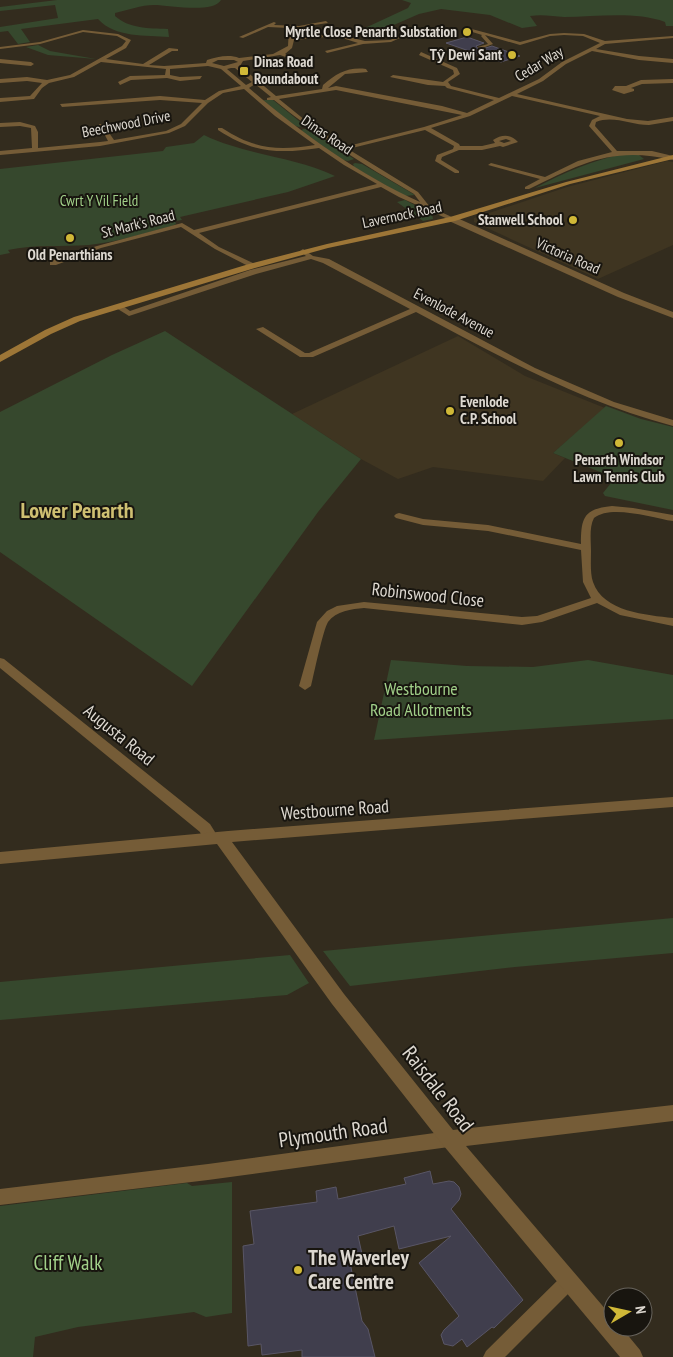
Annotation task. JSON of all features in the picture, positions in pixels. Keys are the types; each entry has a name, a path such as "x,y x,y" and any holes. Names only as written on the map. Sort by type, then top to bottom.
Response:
{"main road":[{"name":"Lavernock Road","path":"0,359 61,326 118,306 303,252 452,219 568,183 672,157"}],"street":[{"path":"241,37 278,21"},
{"path":"267,26 291,27 326,22"},
{"path":"209,64 209,61 218,58 239,60 279,53 289,48 291,27"},
{"path":"468,31 520,44 550,35 571,34 584,35 604,43"},
{"path":"0,48 40,43 80,32 108,33 125,37 129,42 72,76 47,82 40,87 32,99 0,100"},
{"path":"92,40 108,33"},
{"path":"290,39 336,35 365,43"},
{"path":"480,48 491,44 486,36"},
{"path":"327,52 365,43 391,41 400,37"},
{"name":"Cedar Way","path":"511,94 541,80 564,63 604,43 673,37"},
{"path":"142,66 171,49 176,50"},
{"path":"589,49 639,58 673,61"},
{"path":"279,53 298,61"},
{"path":"421,54 455,69 457,74 447,80 446,84"},
{"path":"273,62 290,58"},
{"path":"100,60 168,68 209,64 224,68 236,66 240,63 239,60"},
{"path":"0,61 31,64"},
{"name":"Dinas Road","path":"236,66 273,99 309,126 342,149 419,196 428,206"},
{"path":"167,76 168,68"},
{"name":"Dinas Road","path":"224,68 243,87 295,129 346,164 408,199 428,206 452,219"},
{"path":"325,89 325,86 340,72 353,69 366,71"},
{"path":"120,83 130,78 167,76 180,79 200,77"},
{"path":"393,77 446,84 454,88 500,100"},
{"path":"0,81 32,79 47,82"},
{"path":"628,88 641,82 673,81"},
{"name":"Beechwood Drive","path":"0,153 112,142 157,134 178,127 206,102 221,92 254,83"},
{"path":"257,99 273,99 336,88 442,108 468,115"},
{"path":"342,149 426,128 468,115 511,94"},
{"name":"Cedar Way","path":"511,94 605,116 648,123 673,119"},
{"path":"62,105 160,98 206,102"},
{"path":"605,116 596,120 592,126 615,152"},
{"path":"0,125 20,124 33,127 35,132 35,151"},
{"path":"101,125 112,142"},
{"path":"295,129 309,126"},
{"path":"426,128 457,145 456,148"},
{"path":"220,129 240,141 270,151 286,152 319,146"},
{"path":"458,172 438,161 439,156 456,150 456,148 482,148 500,144"},
{"path":"628,151 647,156 649,162"},
{"name":"Lavernock Road","path":"528,188 586,159 615,152 628,151 672,157"},
{"path":"346,164 360,160"},
{"path":"491,165 546,179"},
{"path":"194,232 378,186"},
{"path":"408,199 419,196"},
{"name":"Victoria Road","path":"452,219 673,315"},
{"name":"St Mark's Road","path":"53,263 99,247 182,224 217,248 252,266"},
{"name":"Evenlode Avenue","path":"303,252 311,257 326,261 525,366 629,411 673,423"},
{"path":"118,306 129,314 253,272 311,257"},
{"path":"260,329 303,355 310,355 416,309"},
{"path":"673,518 618,509 599,512 587,520 586,548 588,583 598,599 622,612 673,622"},
{"path":"399,516 423,522 488,528 586,548"},
{"name":"Robinswood Close","path":"305,686 322,622 327,616 338,609 364,605 522,621 538,619 598,599"},
{"name":"Augusta Road","path":"0,663 215,838"},
{"name":"Westbourne Road","path":"0,858 215,838 673,802"},
{"name":"Raisdale Road","path":"215,838 294,936 338,999 449,1139 633,1357"},
{"name":"Plymouth Road","path":"0,1197 208,1172 449,1139 673,1113"},
{"path":"492,1357 569,1281"}],"shaded area":[{"name":"Stanwell School","path":"667,161 673,162 673,245 598,279 474,222 474,218 567,187"},
{"name":"Evenlode C.P. School","path":"458,336 525,376 605,408 553,453 565,458 543,481 433,467 398,479 361,459 292,414"}],"green space":[{"path":"57,0 221,0 209,7 190,8 149,5 115,13 115,16 133,26 168,29 169,37 122,33 113,30 98,19 21,29 30,42 18,44 8,31 0,32 0,27 58,18 55,5 0,11 0,7"},
{"path":"402,0 673,0 673,26 666,26 665,22 641,17 538,15 530,16 537,26 522,28 490,15 441,9 419,14 380,31 365,28 408,8 411,3"},
{"path":"38,45 50,51 96,59 48,55 26,47"},
{"path":"263,100 273,100 304,125 299,127 293,125"},
{"path":"309,129 354,159 343,160 301,131"},
{"name":"Cwrt Y Vil Field","path":"204,135 236,147 319,169 335,176 288,192 180,217 182,220 175,221 176,224 172,226 121,240 89,245 18,248 8,250 10,253 0,255 0,169 163,151 166,147 194,143"},
{"path":"627,153 639,155 644,159 535,188 580,167"},
{"path":"353,164 362,164 415,195 404,196 354,167"},
{"path":"405,200 432,214 433,219 423,221 397,202"},
{"path":"165,331 361,459 318,512 192,686 0,552 0,412 112,355"},
{"name":"Penarth Windsor Lawn Tennis Club","path":"606,406 641,419 673,427 673,510 605,496 603,493 615,478 553,453"},
{"name":"Westbourne Road Allotments","path":"391,660 467,666 533,667 588,660 673,675 673,719 374,740"},
{"path":"673,918 673,953 515,967 350,986 323,951"},
{"path":"290,955 309,983 287,995 0,1020 0,982"},
{"name":"Cliff Walk","path":"232,1182 232,1313 206,1317 194,1312 78,1327 35,1337 33,1357 0,1357 0,1206 187,1183 192,1186"}],"building":[{"path":"467,37 484,43 476,46 479,50 492,46 520,56 501,62 446,43"},
{"name":"The Waverley Care Centre","path":"430,1171 433,1184 449,1181 454,1182 459,1187 461,1194 459,1200 451,1209 523,1300 494,1328 492,1327 467,1347 462,1339 453,1346 444,1344 441,1335 459,1316 419,1263 451,1236 399,1249 394,1226 358,1236 362,1254 349,1258 362,1321 368,1329 375,1357 302,1357 302,1350 262,1355 261,1344 248,1346 243,1246 254,1244 250,1211 317,1202 316,1191 336,1187 338,1199 406,1184 404,1178"}],"place":[{"name":"Myrtle Close Penarth Substation","path":"467,32"},
{"name":"Tŷ Dewi Sant","path":"512,55"},
{"name":"Dinas Road Roundabout","path":"244,71"},
{"name":"Stanwell School","path":"573,220"},
{"name":"Old Penarthians","path":"70,238"},
{"name":"Evenlode C.P. School","path":"450,411"},
{"name":"Penarth Windsor Lawn Tennis Club","path":"619,443"},
{"name":"The Waverley Care Centre","path":"298,1270"}],"district":[{"name":"Lower Penarth","path":"77,510"}]}
